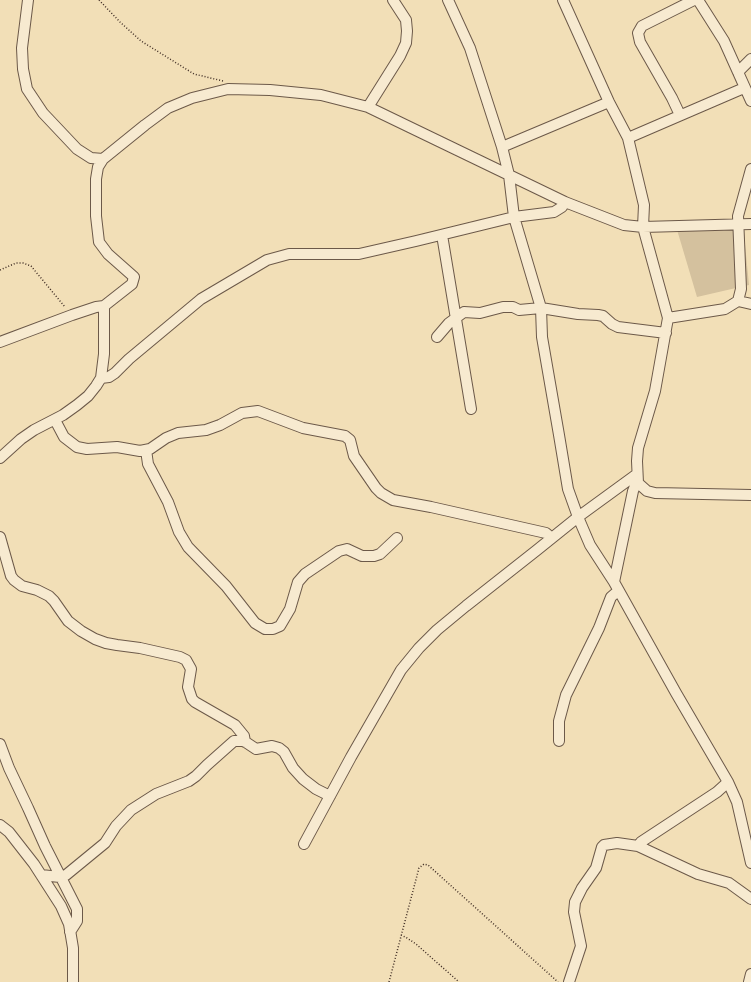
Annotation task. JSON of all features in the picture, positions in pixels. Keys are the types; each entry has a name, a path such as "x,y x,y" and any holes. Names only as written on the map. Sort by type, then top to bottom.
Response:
{"street":[{"path":"28,0 22,48 22,69 27,89 43,113 78,149 90,158 103,159"},
{"path":"368,108 400,56 406,43 406,20 393,0"},
{"path":"448,0 470,48 502,147 509,175 514,217 541,308 542,337 568,489 590,545 616,586 728,782 737,802 751,863"},
{"path":"559,741 560,712 566,695 599,628 616,586 633,491 637,479 638,448 655,391 668,318 643,228 644,205 628,138 609,102 563,0"},
{"path":"680,115 668,90 640,42 638,33 642,26 694,0"},
{"path":"698,0 724,41 751,101"},
{"path":"738,72 751,59"},
{"path":"628,138 744,88"},
{"path":"0,342 72,315 96,307 104,306 132,284 134,277 108,254 99,242 96,216 96,179 98,167 103,159 168,108 192,98 228,89 270,90 321,95 368,108 565,202 624,225 643,228 751,224"},
{"path":"502,147 609,102"},
{"path":"668,318 725,309 738,301 741,289 738,224 739,209 751,169"},
{"path":"101,378 105,378 115,373 129,359 201,299 267,260 289,254 359,254 514,217 554,212 562,207 565,202"},
{"path":"442,235 471,409"},
{"path":"738,301 751,304"},
{"path":"0,458 21,439 34,430 55,420 88,396 96,386 101,378 104,354 104,306"},
{"path":"437,337 456,317 464,312 480,313 508,307 519,310 541,308 578,314 598,315 603,316 618,327 666,333"},
{"path":"55,420 64,437 68,441 82,448 92,449 117,447 140,451 153,448 166,438 178,433 206,430 220,425 242,413 258,411 303,428 345,436 350,440 354,456 376,488 381,493 393,500 432,507 546,533 552,538"},
{"path":"146,450 148,464 168,502 179,532 188,547 226,586 255,623 265,630 273,630 280,626 290,609 298,582 305,574 339,551 348,549 362,556 374,556 380,554 397,538"},
{"path":"304,844 351,757 401,670 419,648 466,606 578,517 637,479"},
{"path":"637,479 647,491 655,493 751,495"},
{"path":"0,537 11,576 14,580 22,586 37,590 49,596 59,607 68,621 81,631 106,643 117,646 140,648 180,657 186,660 191,669 188,687 192,699 234,725 244,736 245,742"},
{"path":"41,875 60,877 66,875 105,843 116,826 131,810 156,794 182,784 196,776 234,741 245,742 256,749 272,746 279,748 284,752 293,768 303,779 330,796"},
{"path":"0,744 9,768 60,877 77,909 78,913 76,925 70,932"},
{"path":"638,846 641,842 717,792 728,782"},
{"path":"0,825 9,832 18,843 61,906 69,924 73,948 73,982"},
{"path":"569,982 581,946 574,912 575,902 582,888 596,868 602,847 608,844 617,842 638,846 698,874 729,882 751,899"},
{"path":"749,982 751,974"}],"path":[{"path":"99,0 141,41 194,74 221,80 226,84 228,89"},
{"path":"0,270 16,263 23,262 31,266 72,315"},
{"path":"389,982 419,868 423,864 426,864 558,982"},
{"path":"401,935 416,944 459,982"}],"shaded area":[{"path":"675,223 743,224 749,285 697,297"}]}
